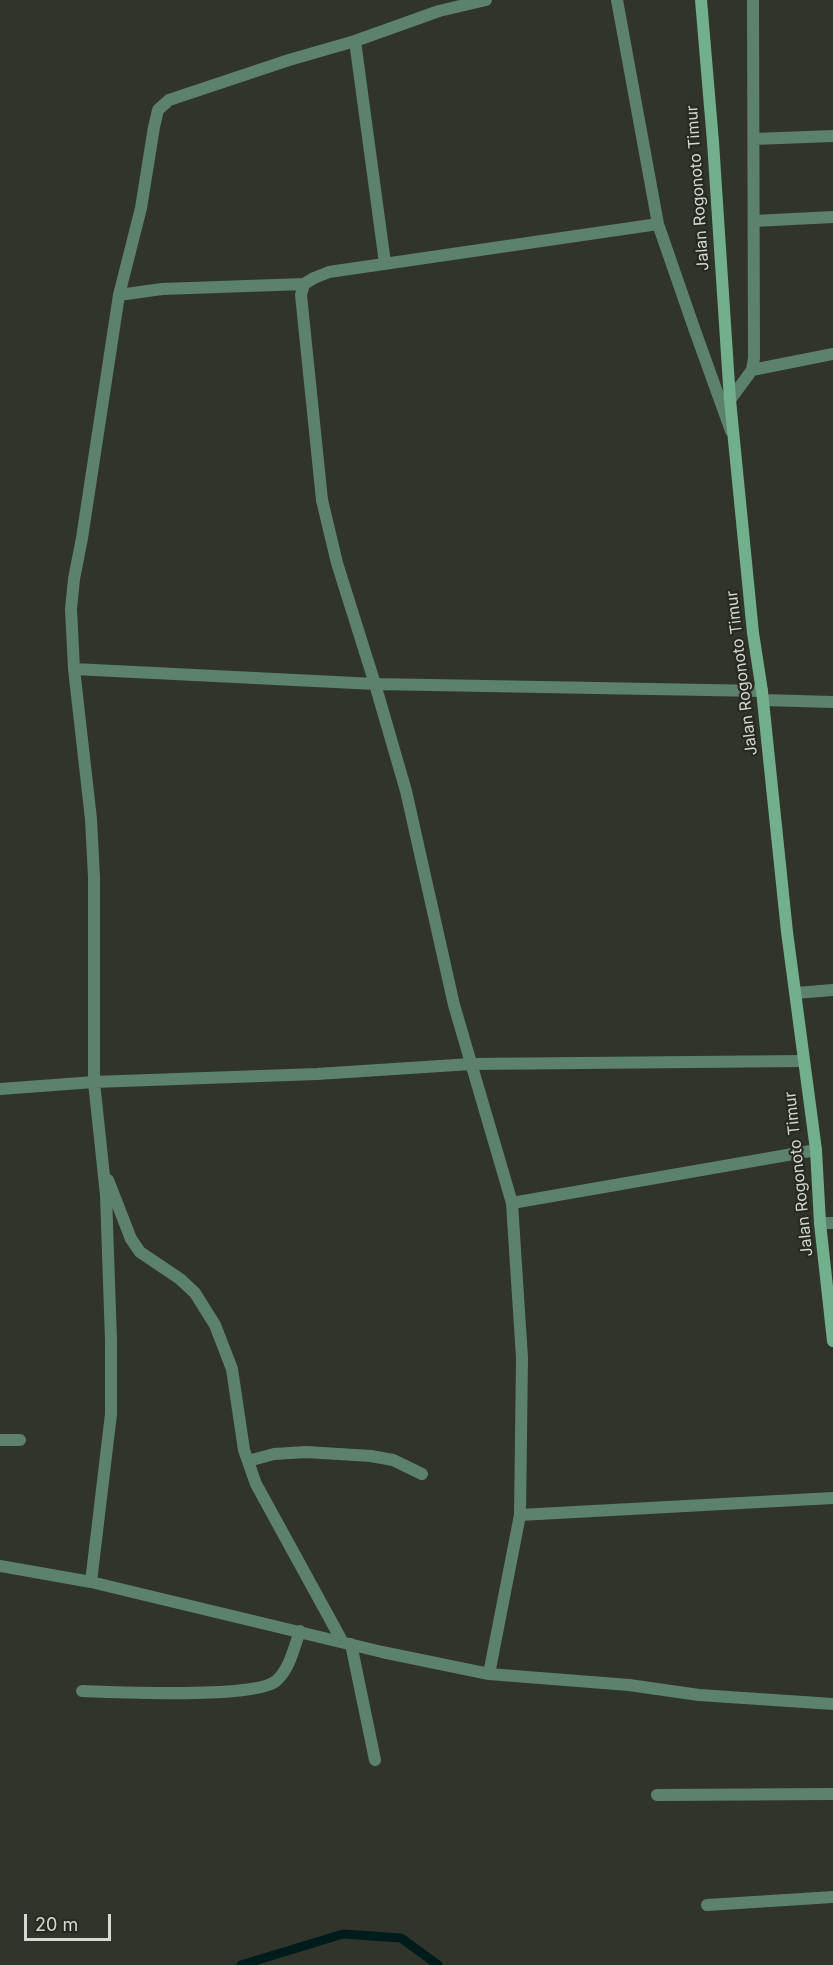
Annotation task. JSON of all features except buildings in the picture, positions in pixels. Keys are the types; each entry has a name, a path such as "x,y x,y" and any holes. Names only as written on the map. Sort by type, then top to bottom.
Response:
{"main road":[{"name":"Jalan Rogonoto Timur","path":"701,0 730,400 753,633 762,695 787,932 826,1223 833,1341"}],"street":[{"path":"91,1582 111,1414 111,1340 106,1195 94,1082 91,819 74,669 71,609 119,295 141,208 158,110 169,100 289,60 355,41 438,5 486,0"},
{"path":"617,0 658,224 734,437"},
{"path":"730,400 752,370 755,326 753,0"},
{"path":"355,41 385,262"},
{"path":"754,139 833,136"},
{"path":"754,221 833,217"},
{"path":"119,295 162,289 304,284 329,272 385,262 658,224"},
{"path":"304,284 301,295 302,312 322,500 337,563 406,791 454,1005 512,1203 522,1358 520,1515 489,1674"},
{"path":"752,370 833,354"},
{"path":"74,669 375,684 762,695 833,702"},
{"path":"796,993 833,990"},
{"path":"0,1089 94,1082 317,1074 471,1064 803,1061"},
{"path":"512,1203 816,1150"},
{"path":"103,1168 131,1239 140,1252 180,1279 195,1293 215,1325 232,1369 244,1450 256,1484 275,1522 346,1643 360,1680 375,1760"},
{"path":"0,1440 20,1440"},
{"path":"248,1461 274,1454 306,1452 371,1456 393,1461 422,1474"},
{"path":"520,1515 833,1498"},
{"path":"0,1566 91,1582 382,1652 489,1674 630,1685 699,1695 833,1704"},
{"path":"82,1691 210,1693 259,1688 275,1682 286,1670 300,1631"},
{"path":"657,1795 833,1794"},
{"path":"707,1905 833,1897"}],"waterway":[{"path":"241,1965 343,1934 401,1938 438,1965"}]}
